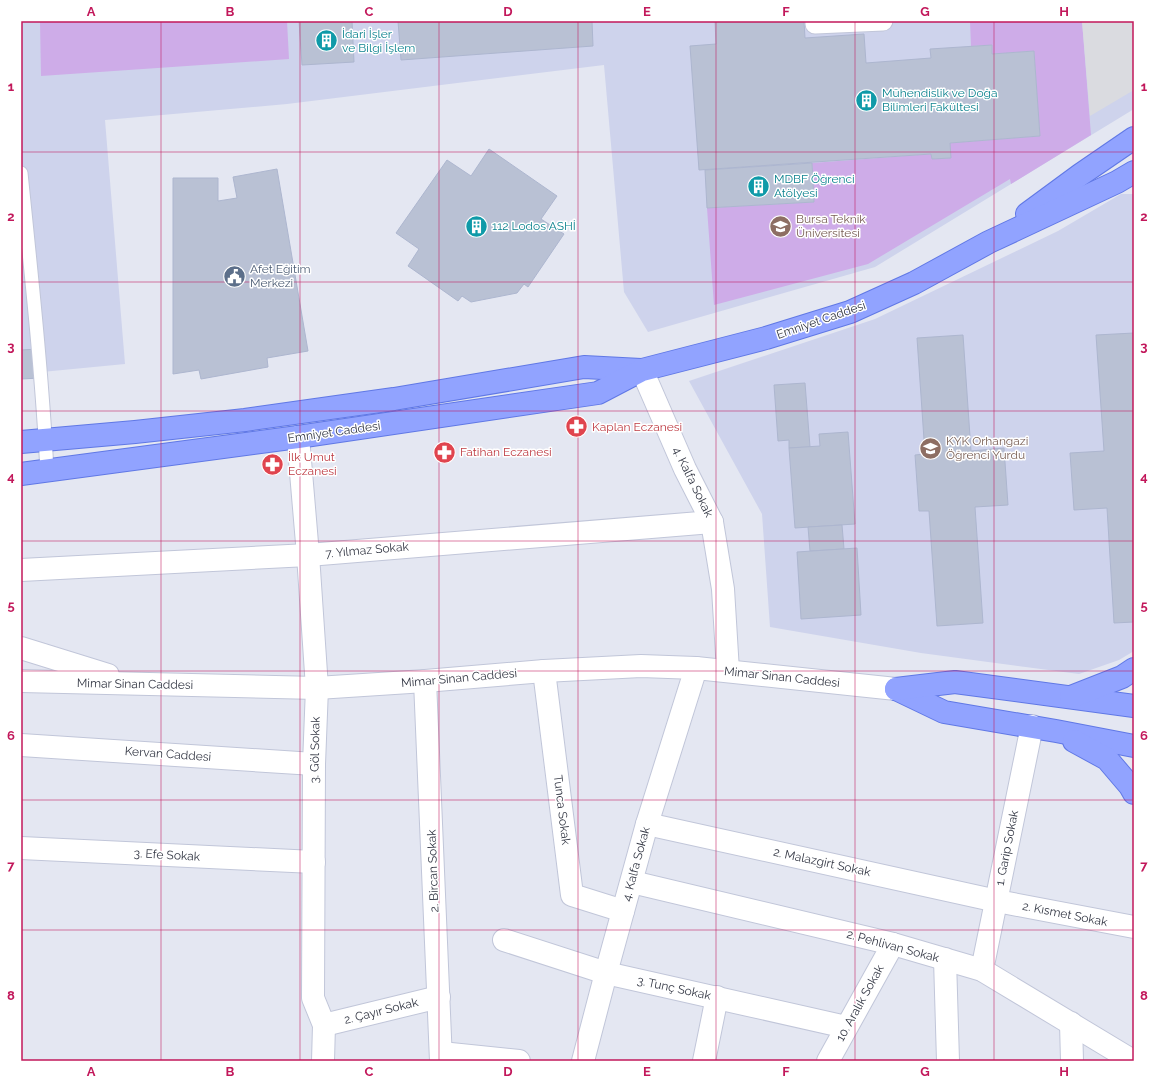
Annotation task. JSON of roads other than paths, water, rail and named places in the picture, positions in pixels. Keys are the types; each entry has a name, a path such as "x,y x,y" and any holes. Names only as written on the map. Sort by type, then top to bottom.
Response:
{"main road":[{"path":"989,242 1080,175 1134,138"},
{"path":"989,242 1128,178"},
{"name":"Emniyet Caddesi","path":"21,474 46,472 298,437 598,393 642,370 766,338 850,312 914,283 989,242"},
{"name":"Emniyet Caddesi","path":"21,442 245,420 394,399 584,367 642,370"},
{"path":"1070,698 1122,677 1134,669"},
{"path":"896,689 954,682 1134,706"},
{"path":"896,689 944,712 1056,730 1134,746"},
{"path":"1056,730 1107,758 1134,793"}],"street":[{"path":"815,21 815,24 883,21"},
{"name":"4. Kalfa Sokak","path":"642,370 684,469 712,522 723,589 728,671"},
{"name":"3. Göl Sokak","path":"298,437 317,688 314,764 313,998 324,1025 323,1061"},
{"name":"7. Yılmaz Sokak","path":"21,570 308,555 712,522"},
{"path":"21,648 97,673 152,684"},
{"name":"Mimar Sinan Caddesi","path":"21,681 317,688 544,671 641,666 696,668 896,689"},
{"name":"4. Kalfa Sokak","path":"583,1061 647,824 696,668"},
{"name":"Tunca Sokak","path":"544,671 572,895 623,911"},
{"name":"2. Bircan Sokak","path":"425,681 441,1057"},
{"name":"1. Garip Sokak","path":"982,970 1032,726"},
{"name":"Kervan Caddesi","path":"21,745 314,764"},
{"name":"2. Malazgirt Sokak","path":"647,824 997,901"},
{"name":"3. Efe Sokak","path":"21,848 314,862"},
{"name":"2. Pehlivan Sokak","path":"632,882 893,944 982,970 1133,1061"},
{"name":"2. Kısmet Sokak","path":"997,901 1134,928"},
{"name":"3. Tunç Sokak","path":"504,940 606,973 846,1027"},
{"name":"10. Aralık Sokak","path":"828,1061 893,944"},
{"path":"945,959 948,1061"},
{"name":"2. Çayır Sokak","path":"324,1025 439,997"},
{"path":"704,1061 717,997"},
{"path":"1071,1023 1072,1061"},
{"path":"441,1057 518,1061"}],"lane":[{"path":"21,173 38,334 46,472"}],"place":[{"name":"İdari İşler ve Bilgi İşlem","path":"327,41"},
{"name":"Mühendislik ve Doğa Bilimleri Fakültesi","path":"866,100"},
{"name":"MDBF Öğrenci Atölyesi","path":"759,186"},
{"name":"112 Lodos ASHİ","path":"476,226"},
{"name":"Bursa Teknik Üniversitesi","path":"780,226"},
{"name":"Afet Eğitim Merkezi","path":"234,276"},
{"name":"Kaplan Eczanesi","path":"576,427"},
{"name":"KYK Orhangazi Öğrenci Yurdu","path":"930,448"},
{"name":"Fatihan Eczanesi","path":"444,452"},
{"name":"İlk Umut Eczanesi","path":"272,464"}]}
